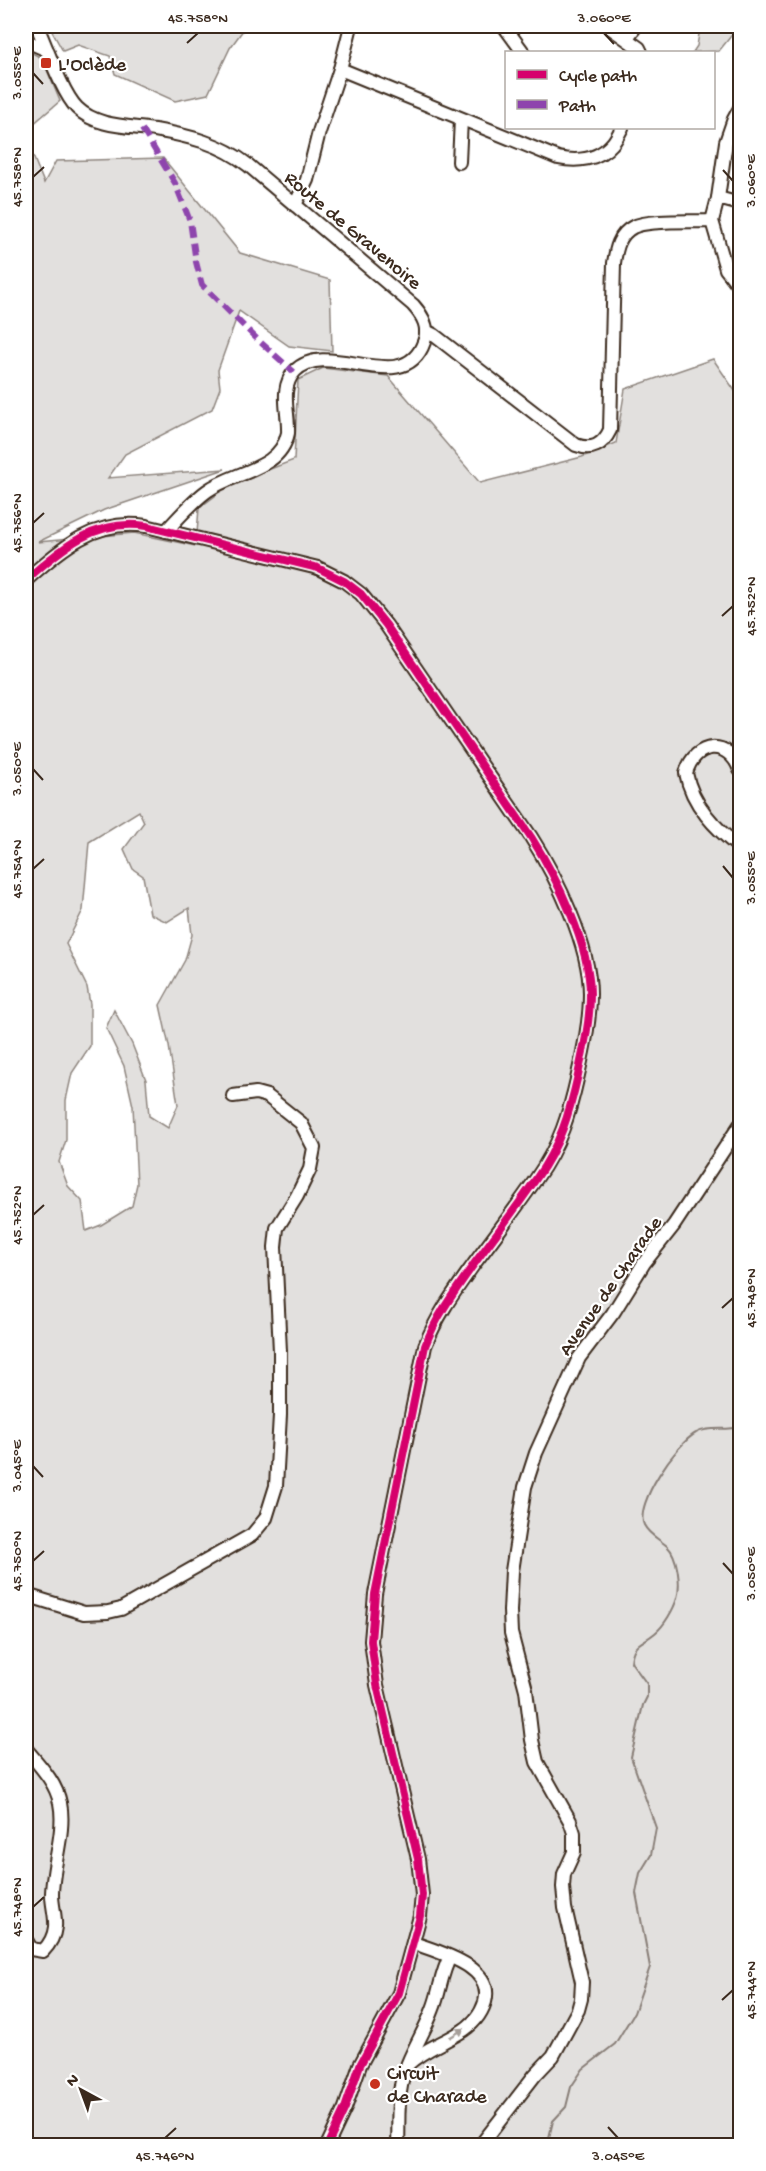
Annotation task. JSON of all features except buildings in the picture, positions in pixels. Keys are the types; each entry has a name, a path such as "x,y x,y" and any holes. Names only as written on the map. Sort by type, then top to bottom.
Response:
{"street":[{"path":"26,33 31,26"},
{"name":"Route de Gravenoire","path":"37,26 66,93 75,106 88,116 114,124 212,143 240,158 413,305 424,319 426,331"},
{"path":"295,205 307,180 351,26"},
{"path":"504,26 522,51"},
{"path":"608,26 627,38 640,51"},
{"path":"627,38 636,26"},
{"path":"26,43 47,50"},
{"path":"340,69 558,158 576,162 596,156 612,145 621,129"},
{"path":"741,108 734,119 726,141 718,198 712,221 726,269 741,287"},
{"path":"459,162 462,119"},
{"path":"718,198 741,204"},
{"path":"166,531 207,491 229,478 267,463 277,455 288,433 287,387 299,367 308,362 320,361 389,368 403,365 418,355 426,331 576,445 585,448 596,447 605,441 610,430 616,248 622,237 632,227 645,224 712,221"},
{"path":"26,580 63,548 91,532 126,524 166,531 318,568 344,581 361,594 380,617 434,693 542,855 564,901 588,975 590,991 588,1026 561,1139 537,1178 438,1315 425,1346 372,1617 373,1665 416,1850 421,1876 421,1905 414,1943 399,1993 360,2065 345,2108 327,2145"},
{"path":"741,770 726,752 710,747 700,750 693,756 686,773 695,798 706,815 724,835 741,848"},
{"path":"26,1595 84,1612 108,1612 121,1609 252,1535 266,1518 276,1486 280,1415 280,1351 275,1247 277,1228 297,1196 310,1169 314,1148 302,1123 267,1096 256,1093 233,1096"},
{"name":"Avenue de Charade","path":"480,2145 535,2075 553,2056 578,2010 582,1992 563,1887 564,1874 574,1852 574,1833 570,1821 537,1762 531,1740 526,1690 511,1633 512,1571 529,1472 579,1358 614,1313 644,1263 674,1225 741,1125"},
{"path":"26,1749 47,1774 60,1802 61,1825 54,1860 51,1896 55,1926 51,1942 43,1951 31,1949 26,1940"},
{"path":"408,2064 423,2051 470,2025 484,2004 486,1990 482,1978 471,1968 414,1943"},
{"path":"398,2145 400,2086 434,2007 444,1968 450,1957"}],"shaded area":[{"path":"49,26 156,26 162,29 185,31 189,26 246,26 230,48 208,94 175,101 115,74 110,56 78,45 63,51"},
{"path":"698,26 739,26 719,51 694,51 697,46 700,28"},
{"path":"26,50 42,58 60,101 26,130"},
{"path":"26,139 44,183 56,161 163,158 240,253 330,280 332,351 289,346 239,311 218,370 220,388 212,409 125,454 108,478 225,469 104,510 38,542 134,533 196,546 199,508 223,487 294,460 298,380 323,368 388,376 480,483 582,457 616,443 625,389 713,359 740,398 740,2145 26,2145","holes":["139,811 144,822 124,849 133,869 143,876 150,914 167,922 189,908 192,935 185,960 160,1005 178,1105 168,1128 149,1116 146,1080 132,1044 114,1010 106,1028 124,1066 133,1106 137,1184 132,1206 101,1225 86,1231 82,1201 68,1186 59,1162 66,1140 66,1100 72,1073 90,1046 90,1004 87,987 66,944 83,910 89,842"]}],"waterway":[{"path":"547,2146 553,2121 566,2107 571,2087 583,2069 615,2044 634,2013 650,1967 636,1893 640,1873 651,1855 656,1828 631,1757 643,1705 647,1697 647,1684 631,1662 636,1647 658,1630 668,1617 676,1602 679,1586 678,1571 671,1551 644,1525 645,1503 659,1475 688,1439 701,1431 740,1427"}],"marked path":[{"path":"142,129 175,183 190,221 202,285 294,372"}],"cycle path":[{"path":"26,580 52,557 80,538 95,531 128,525 146,526 318,568 344,581 361,594 386,625 531,837 570,912 589,975 588,1024 578,1075 563,1129 536,1179 447,1303 425,1346 375,1594 371,1641 377,1685 418,1859 422,1895 420,1916 399,1993 360,2065 345,2108 327,2146"}],"place":[{"name":"L'Oclède","path":"46,63"},
{"name":"Circuit de Charade","path":"375,2084"}]}
